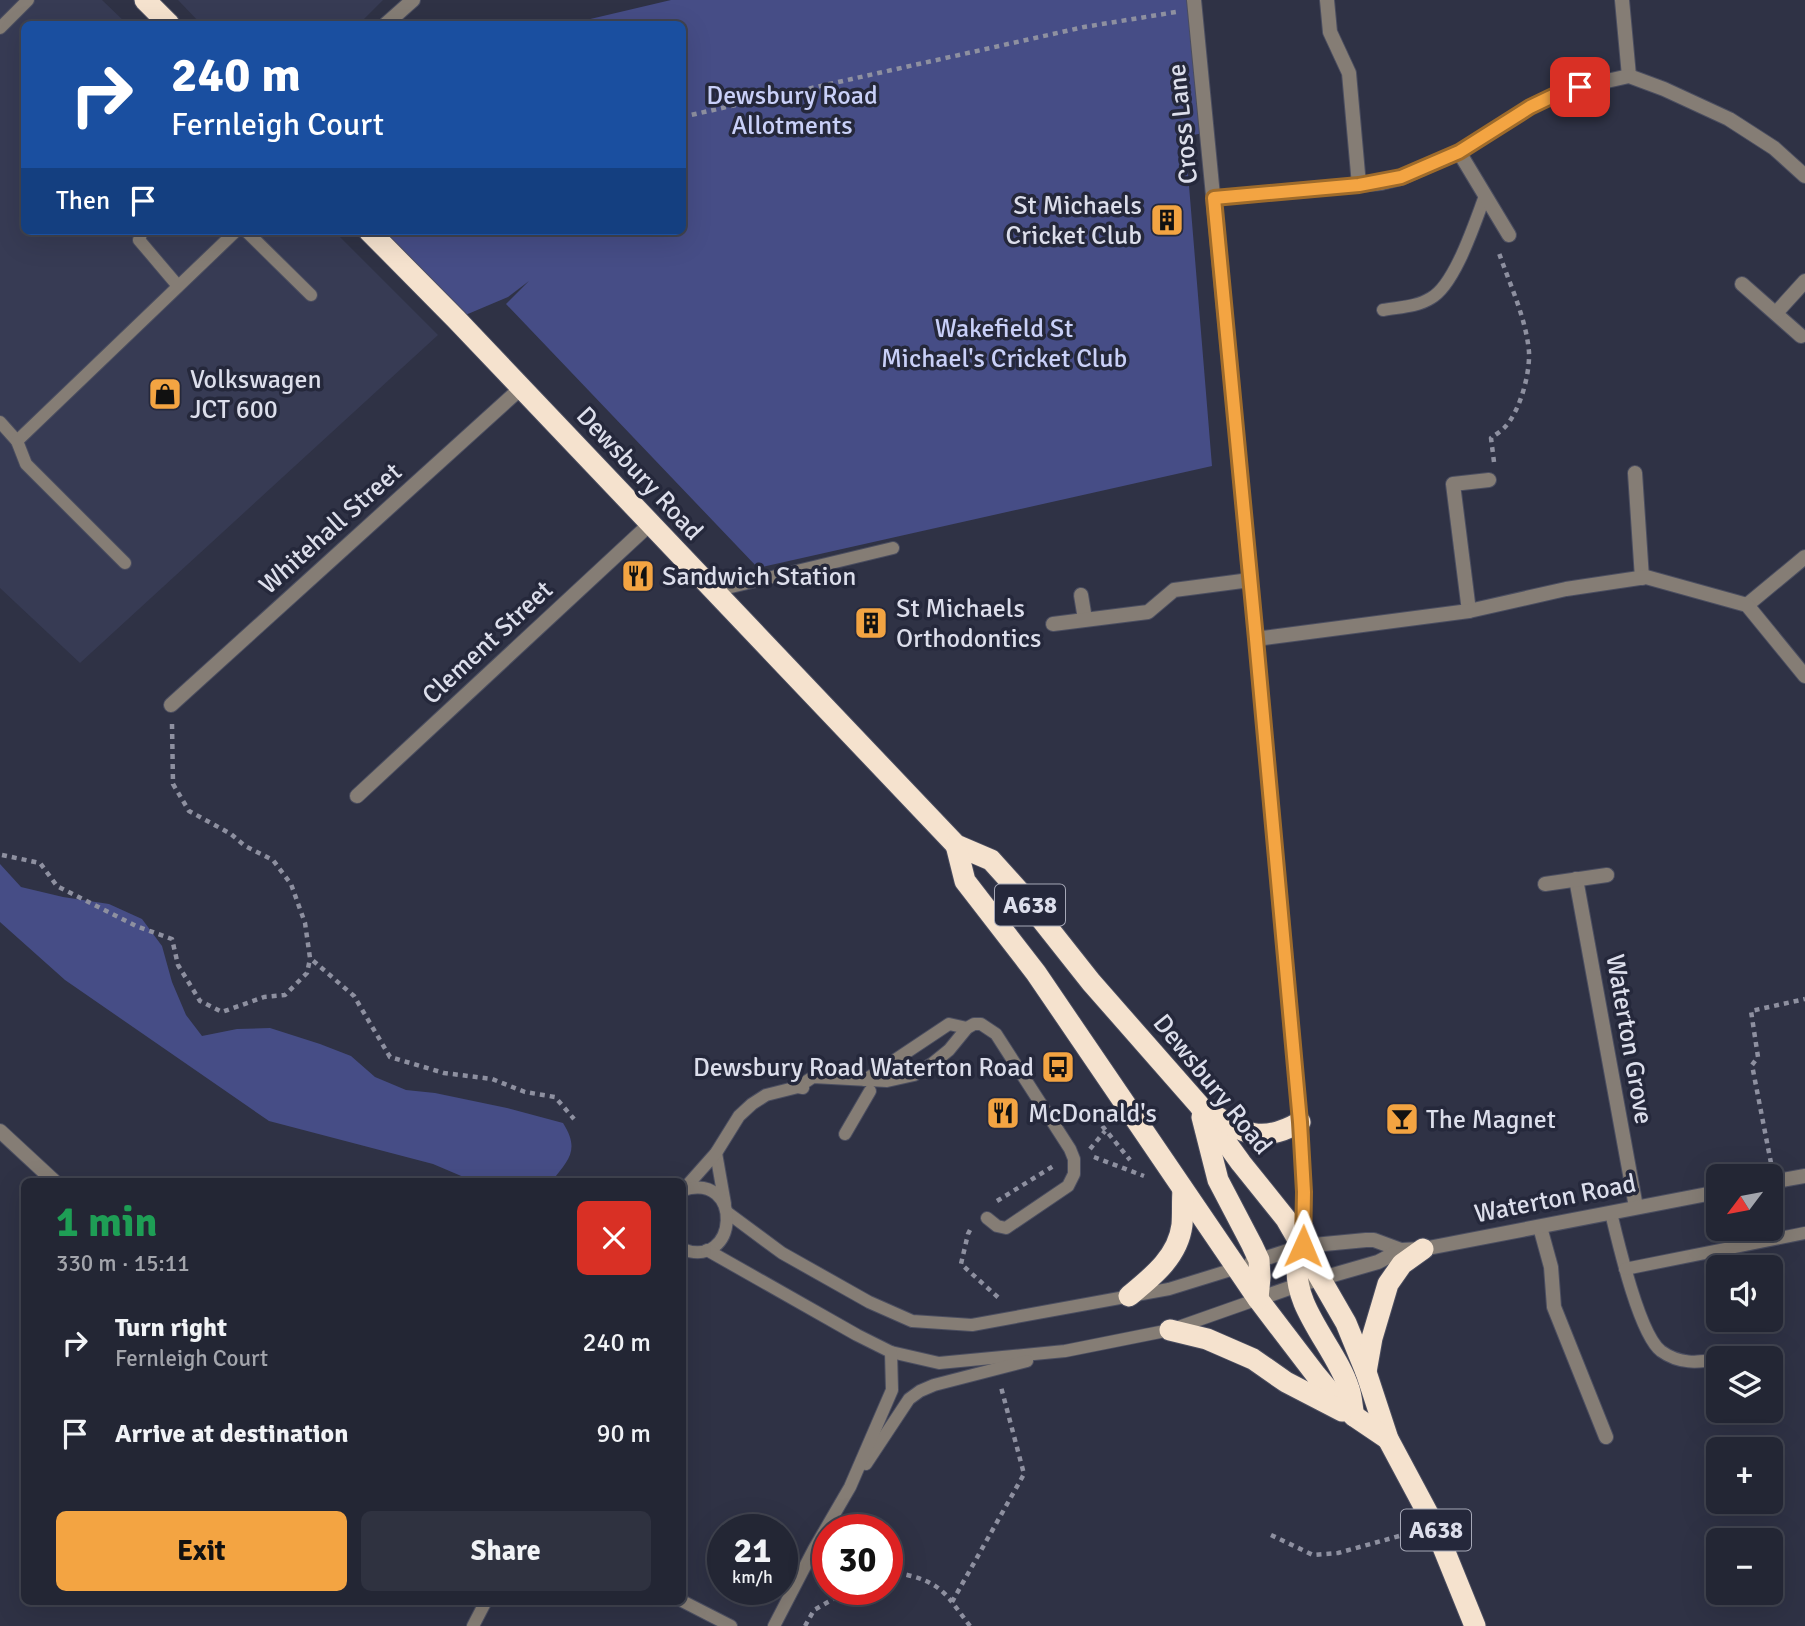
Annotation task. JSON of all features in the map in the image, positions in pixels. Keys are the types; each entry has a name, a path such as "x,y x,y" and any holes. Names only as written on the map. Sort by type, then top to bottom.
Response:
{"highway":[{"path":"149,1 166,21"},
{"name":"Dewsbury Road","path":"373,235 956,845 991,860 1091,982 1199,1105 1286,1219 1346,1323 1366,1372 1388,1439 1434,1525 1475,1626"},
{"name":"Dewsbury Road","path":"956,845 965,881 1036,973 1258,1299 1316,1375 1353,1416 1388,1439"},
{"path":"1199,1105 1234,1128 1258,1135 1282,1132 1300,1122"},
{"path":"1199,1105 1218,1180 1259,1260 1258,1299"},
{"path":"1129,1296 1156,1273 1177,1244 1182,1227 1183,1190"},
{"path":"1303,1246 1298,1263 1298,1285 1308,1312 1350,1390 1353,1416"},
{"path":"1366,1372 1388,1284 1402,1264 1423,1249"},
{"path":"1170,1330 1207,1339 1252,1359 1286,1382 1353,1416"}],"street":[{"path":"389,21 412,0"},
{"path":"1327,0 1330,32 1349,74 1359,185"},
{"path":"1622,0 1629,76"},
{"name":"Cross Lane","path":"1194,5 1300,1122 1304,1192 1303,1246"},
{"path":"1214,198 1359,185 1401,177 1459,152 1530,107 1555,95 1629,76 1729,118 1774,148 1805,176"},
{"path":"1459,152 1509,235"},
{"path":"1776,313 1805,281"},
{"path":"1742,284 1801,336"},
{"name":"Whitehall Street","path":"171,705 521,387"},
{"path":"1635,473 1643,578"},
{"path":"1469,611 1453,484 1489,480"},
{"name":"Clement Street","path":"357,796 650,524"},
{"path":"1747,605 1805,557"},
{"path":"1256,639 1469,611 1566,589 1646,577 1747,605 1805,676"},
{"path":"1053,624 1148,612 1174,590 1250,580"},
{"path":"1081,595 1085,620"},
{"path":"1545,884 1607,874"},
{"name":"Waterton Grove","path":"1576,879 1636,1207"},
{"path":"0,1131 51,1178"},
{"path":"1783,1180 1805,1175"},
{"name":"Waterton Road","path":"1237,1268 1303,1246 1374,1240 1401,1250 1423,1249 1706,1194"},
{"path":"1540,1227 1550,1267 1554,1307 1606,1437"},
{"name":"Waterton Road","path":"1258,1299 1378,1262 1401,1250"}],"lane":[{"path":"0,28 28,0"},
{"path":"1383,310 1417,304 1441,291 1454,270 1485,196"},
{"path":"141,235 139,240 178,286"},
{"path":"17,441 232,235"},
{"path":"250,235 312,295"},
{"path":"0,422 17,441 26,464 125,563"},
{"path":"714,591 892,548"},
{"path":"845,1134 867,1086 949,1024 967,1028"},
{"path":"686,1187 716,1153 739,1116 766,1095 803,1088 813,1077 867,1086 914,1075 948,1050 967,1028 981,1024 996,1034 1074,1159 1073,1174 1068,1186 1006,1228 998,1226 988,1218"},
{"path":"686,1251 707,1250 717,1245 728,1225 716,1153"},
{"path":"686,1189 694,1187 711,1191 719,1197 726,1209 782,1253 869,1302 912,1321 972,1325 1169,1289 1237,1268"},
{"path":"1611,1213 1625,1269 1649,1335 1660,1350 1681,1361 1706,1361"},
{"path":"1625,1269 1805,1233"},
{"path":"707,1250 891,1352 939,1363 1065,1351"},
{"path":"774,1626 850,1487 909,1399 920,1391 1065,1351 1170,1330 1258,1299"},
{"path":"850,1487 892,1390 891,1352"},
{"path":"686,1603 731,1626"},
{"path":"473,1626 484,1605"}],"path":[{"path":"686,116 1194,5"},
{"path":"1489,480 1494,464 1491,438 1505,427 1516,411 1525,384 1529,353 1522,316 1499,253 1509,235"},
{"path":"2,855 40,863 57,886 136,926 172,939 178,965 200,1001 222,1012 264,997 285,995 307,973 310,958 305,923 291,884 273,860 189,811 173,784 171,705"},
{"path":"310,958 354,996 390,1057 444,1073 492,1079 526,1092 555,1097 574,1119"},
{"path":"1770,1164 1752,1065 1758,1057 1751,1011 1805,999"},
{"path":"1105,1131 1085,1154 1145,1177"},
{"path":"993,1203 1059,1162 1074,1159"},
{"path":"972,1227 961,1264 1003,1302 1012,1318"},
{"path":"952,1602 1024,1474 997,1369"},
{"path":"1270,1535 1313,1555 1338,1553 1434,1525"},
{"path":"903,1574 921,1577 943,1590 970,1626"},
{"path":"805,1626 814,1610 823,1605"}],"shaded area":[{"path":"0,0 102,0 124,21 21,21 21,235 338,235 438,335 80,663 0,588"},
{"path":"178,0 383,0 362,21 198,21"}],"green space":[{"name":"Wakefield St Michael's Cricket Club","path":"671,0 1194,0 1207,132 1185,137 1212,466 758,568 506,304 529,281 508,297 456,319 373,235 686,235 686,21 582,21"},
{"path":"0,864 21,887 109,904 142,919 162,946 172,982 186,1015 202,1036 237,1029 270,1028 320,1044 351,1056 375,1077 406,1090 435,1093 507,1108 563,1123 571,1140 570,1154 554,1178 466,1178 433,1164 269,1121 65,980 0,922"}],"place":[{"name":"St Michaels Cricket Club","path":"1167,220"},
{"name":"Volkswagen JCT 600","path":"165,394"},
{"name":"Sandwich Station","path":"638,576"},
{"name":"St Michaels Orthodontics","path":"871,623"},
{"name":"Dewsbury Road Waterton Road","path":"1058,1067"},
{"name":"McDonald's","path":"1003,1113"},
{"name":"The Magnet","path":"1402,1119"}],"route":[{"path":"1303,1246 1304,1192 1300,1122 1214,198 1381,183 1401,177 1459,152 1530,107 1580,87"}],"park label":[{"name":"Dewsbury Road Allotments","path":"792,110"}]}
